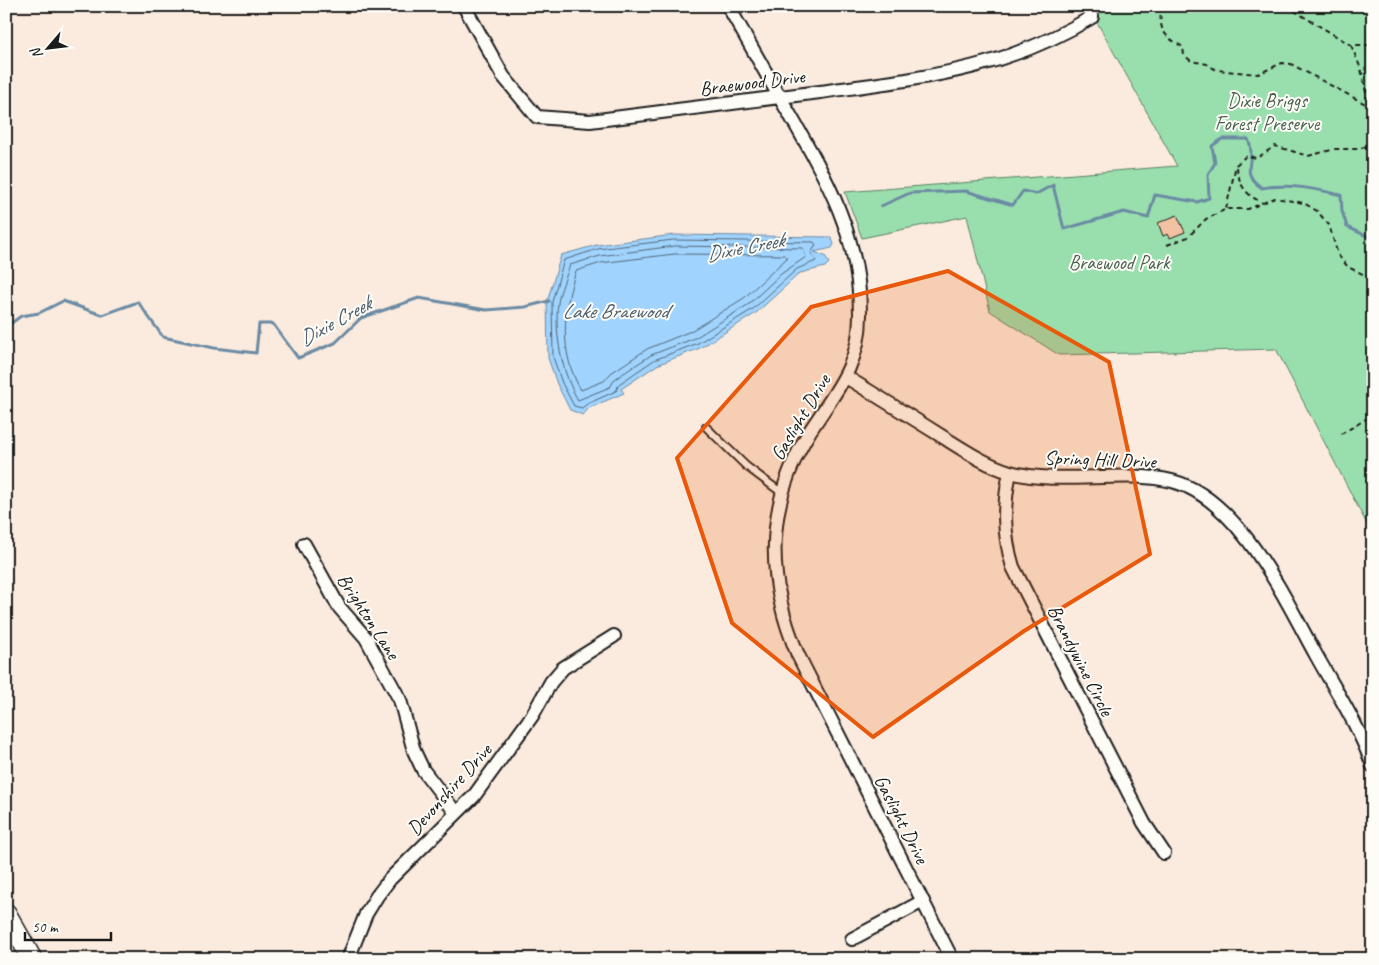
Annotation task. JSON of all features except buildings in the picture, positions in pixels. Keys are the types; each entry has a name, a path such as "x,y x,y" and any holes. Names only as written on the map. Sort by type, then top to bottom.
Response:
{"street":[{"name":"Braewood Drive","path":"464,6 503,76 537,117 590,121 936,76 997,62 1050,41 1092,17"},
{"name":"Gaslight Drive","path":"728,6 835,195 844,218 857,270 860,318 854,357 846,378 794,458 777,510 774,556 778,594 786,626 952,959"},
{"name":"Spring Hill Drive","path":"846,378 968,452 1010,472 1043,476 1154,477 1191,488 1208,499 1242,532 1270,572 1359,732 1373,766"},
{"name":"Brandywine Circle","path":"1010,472 1004,510 1004,524 1014,567 1144,823 1164,853"},
{"name":"Brighton Lane","path":"304,544 339,607 366,638 400,700 414,751 423,770 456,813"},
{"name":"Devonshire Drive","path":"348,959 366,914 377,896 390,880 474,796 532,716 551,682 563,668 614,636"},
{"path":"852,939 923,901"},
{"path":"6,913 32,959"}],"lane":[{"path":"706,427 746,466 782,493"}],"path":[{"path":"1161,6 1160,26 1168,39 1183,47 1184,55 1191,60 1207,64 1216,70 1258,74 1282,63 1291,64 1373,108"},
{"path":"1286,6 1350,46 1361,69 1373,125"},
{"path":"1350,46 1373,45"},
{"path":"1226,209 1236,165 1246,156 1257,158 1275,146 1308,156 1334,149 1358,148 1373,144"},
{"path":"1373,149 1371,169 1373,175"},
{"path":"1236,165 1238,180 1245,192 1262,203"},
{"path":"1168,244 1188,237 1206,219 1226,209 1248,209 1275,198 1304,203 1317,211 1329,225 1338,255 1348,267 1373,278"},
{"path":"1340,434 1373,414"}],"highlighted area":[{"path":"948,271 1109,362 1150,554 1024,631 873,737 732,623 677,458 811,307"}],"green space":[{"name":"Dixie Briggs Forest Preserve","path":"1088,6 1373,6 1373,536 1276,349 1059,355 990,311 967,216 862,238 845,192 1177,166"}],"water":[{"name":"Lake Braewood","path":"674,235 831,237 834,244 832,248 814,252 825,256 829,263 825,267 800,273 756,313 700,348 657,365 621,389 624,393 589,408 583,415 570,410 557,384 548,358 547,302 561,255 597,245"}],"waterway":[{"name":"Dixie Creek","path":"881,206 910,193 966,191 1013,205 1023,191 1036,194 1053,185 1064,229 1124,212 1148,218 1155,195 1197,202 1209,198 1208,174 1215,163 1212,146 1222,139 1248,139 1251,154 1249,171 1255,182 1262,188 1292,186 1341,195 1342,211 1347,227 1373,239"},
{"name":"Dixie Creek","path":"6,327 21,316 39,313 63,301 102,315 138,302 163,337 214,348 256,353 259,324 273,324 298,358 335,343 361,318 419,298 486,310 525,307 549,301"}],"park label":[{"name":"Braewood Park","path":"1119,262"}]}
